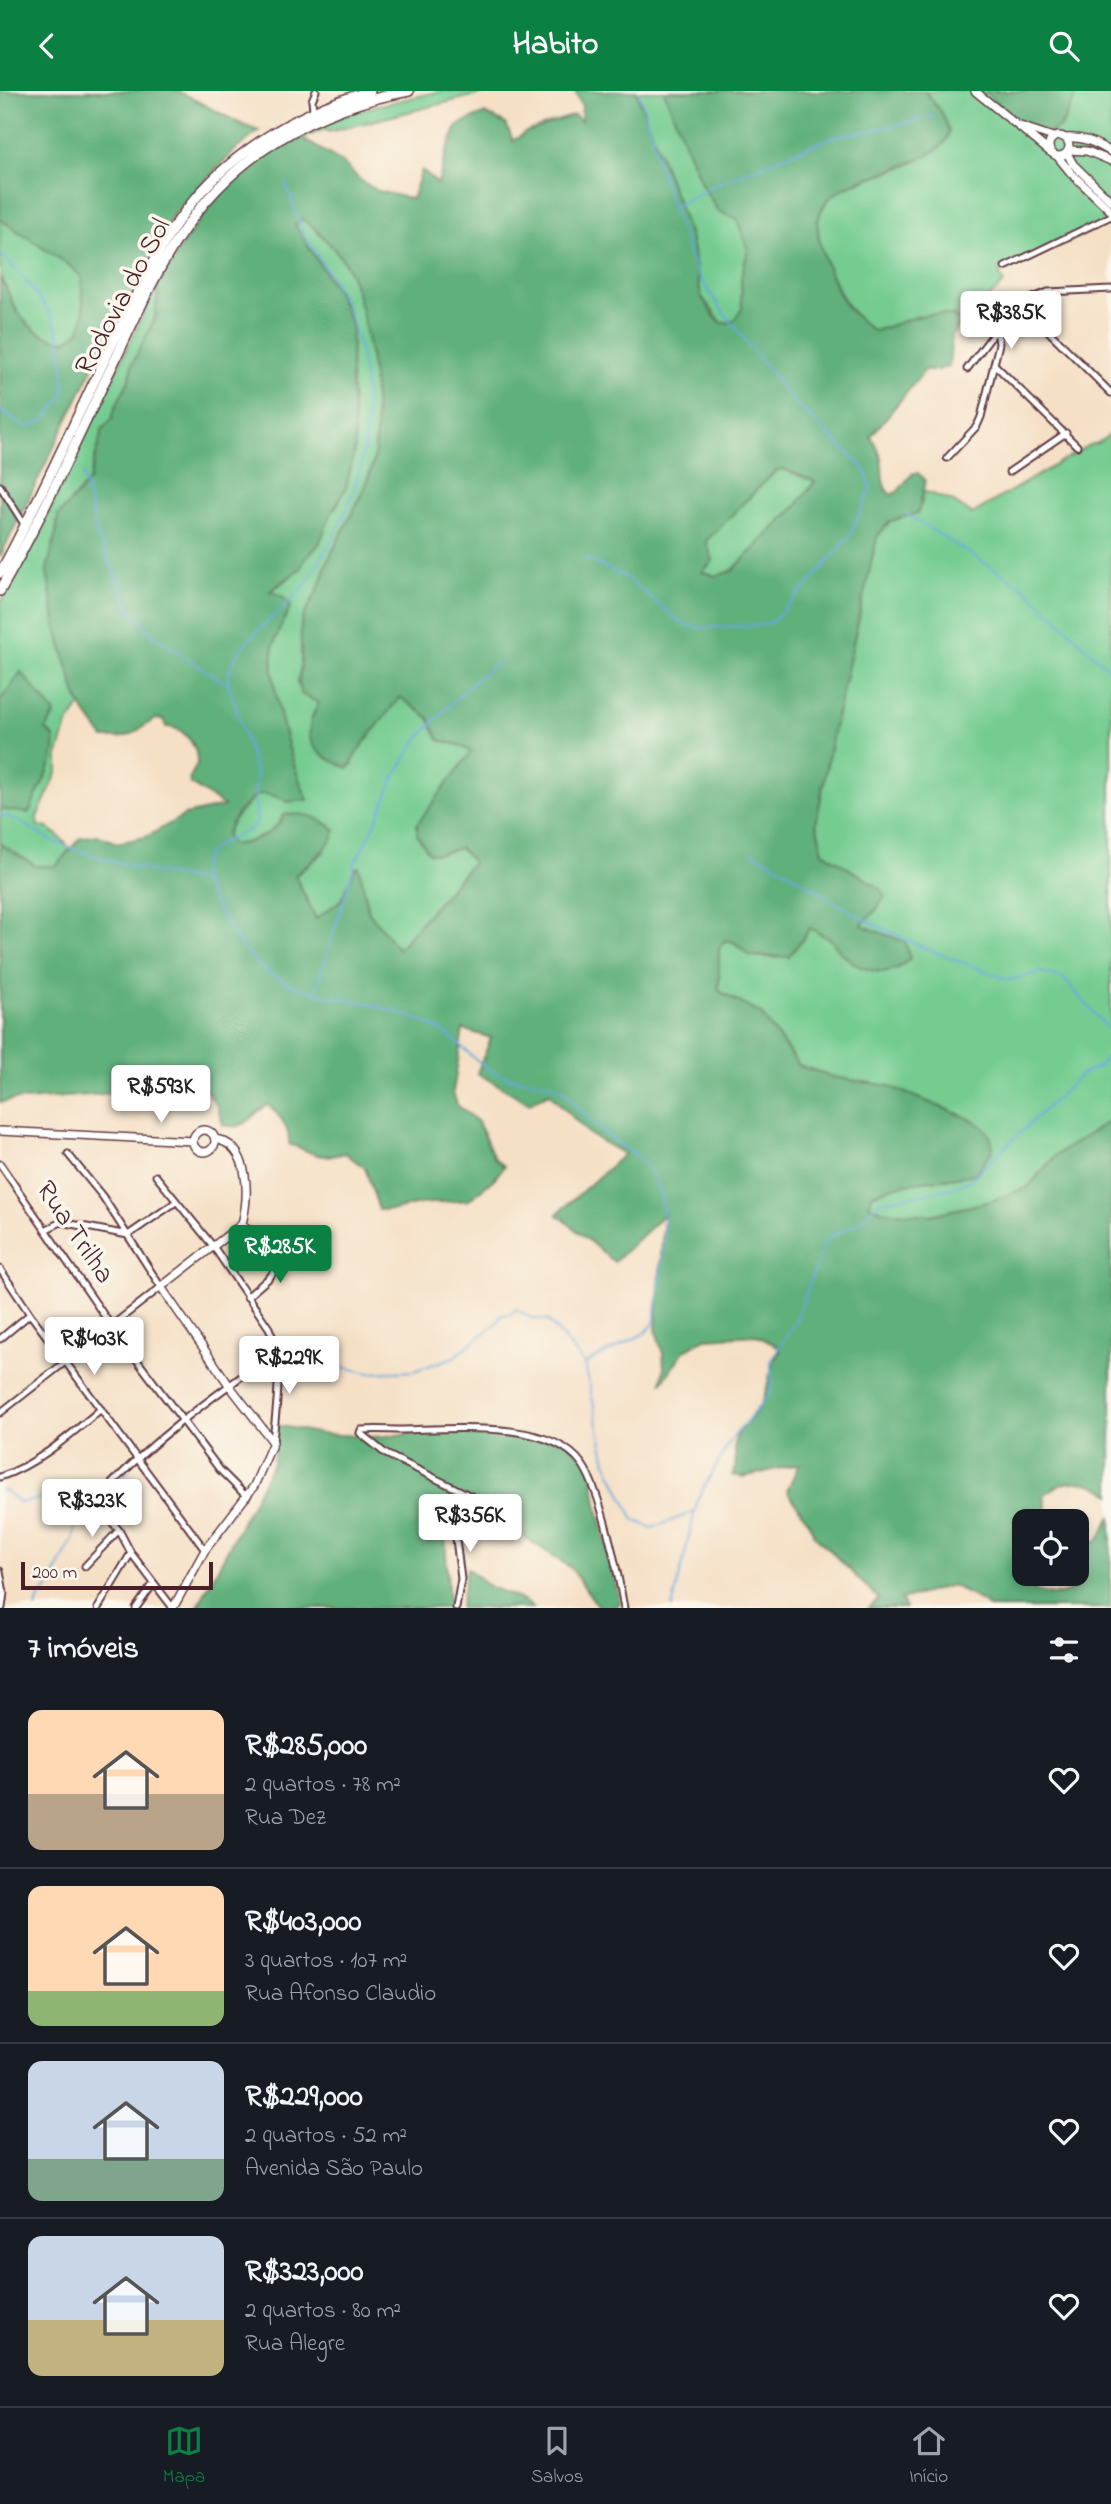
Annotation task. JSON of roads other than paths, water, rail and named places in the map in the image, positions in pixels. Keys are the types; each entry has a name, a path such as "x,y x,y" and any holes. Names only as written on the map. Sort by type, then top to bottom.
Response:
{"main road":[{"name":"Rodovia do Sol","path":"0,573 145,278 175,226 195,199 236,158 289,122 313,110 370,91"},
{"name":"Rodovia do Sol","path":"0,591 149,289 180,236 208,198 252,158 307,122 357,102 409,91"}],"street":[{"path":"313,110 312,98 316,91"},
{"path":"975,91 1013,124 1058,157 1111,213 1005,267"},
{"path":"1013,124 1053,138"},
{"path":"1050,152 1049,142 1060,136 1090,141 1111,152"},
{"path":"1066,138 1073,165 1111,201"},
{"path":"1058,157 1068,152 1087,151 1111,161"},
{"path":"967,369 1000,323 1033,298 1048,292 1069,289 1111,289"},
{"path":"1022,305 1111,393"},
{"path":"947,458 979,422 999,344 997,329"},
{"path":"994,364 1077,446"},
{"path":"1009,472 1066,433"},
{"path":"0,487 24,524"},
{"path":"204,1130 212,1133 215,1139 213,1148 205,1152 196,1149 193,1140 195,1135 204,1130"},
{"path":"0,1131 193,1140"},
{"path":"0,1413 242,1224 246,1175 244,1166 229,1142 215,1139"},
{"path":"68,1154 103,1196 161,1287 229,1385 273,1442"},
{"name":"Rua Trilha","path":"0,1164 112,1327 220,1470 247,1497"},
{"path":"156,1176 213,1246 269,1328 277,1351 273,1442 262,1472 247,1497 205,1550 173,1608 131,1553 119,1530 94,1502 137,1458 183,1419 277,1351"},
{"path":"45,1230 61,1222 128,1235 176,1202"},
{"path":"242,1224 284,1257 270,1277 247,1297"},
{"path":"0,1269 30,1314 205,1550"},
{"path":"0,1339 30,1314"},
{"path":"0,1477 19,1470 43,1454 101,1409"},
{"path":"456,1608 461,1579 454,1523 456,1518 468,1511 473,1497 386,1454 360,1433 360,1430 456,1427 496,1429 550,1440 567,1449 582,1464 590,1478 624,1608"},
{"path":"85,1566 119,1530"},
{"path":"98,1608 131,1553"},
{"path":"0,1571 4,1593 2,1608"},
{"path":"136,1608 154,1583"}],"waterway":[{"path":"584,558 624,576 684,625 701,628 760,625 773,621 849,537 871,488 865,469 793,401 724,313 698,275 669,198 639,91"},
{"path":"673,207 722,181 833,137 934,116"},
{"path":"286,184 305,234 349,313 364,377 367,408 365,438 351,498 313,573 299,592 243,646 230,670 228,682 256,773 257,822 243,833 211,850 202,867 203,880 211,899 244,949 274,976 319,994 376,1006 417,1019 441,1031 500,1075 558,1087 599,1129 643,1162 656,1181 663,1212 661,1271 654,1323 645,1333 585,1364"},
{"path":"0,254 31,288 52,317 59,338 64,385 55,407 45,419 33,426 21,424 0,411"},
{"path":"83,474 97,534 132,612 156,637 228,685"},
{"path":"905,513 1026,589 1111,671"},
{"path":"315,993 355,863 373,829 395,776 413,746 433,722 472,683 497,663"},
{"path":"0,815 16,820 50,840 94,855 203,881"},
{"path":"752,853 772,862 863,919 924,948 1009,980 1042,972 1063,978 1111,1032"},
{"path":"672,1608 698,1498 731,1440 771,1392 771,1361 795,1322 827,1238 858,1224 879,1202 953,1188 969,1181 1082,1074 1098,1067 1111,1053"},
{"path":"280,1354 289,1352 302,1356 315,1367 322,1368 339,1366 369,1373 414,1371 454,1357 498,1322 500,1316 510,1314 516,1309 531,1318 548,1320 585,1364 606,1462 634,1520 652,1528 694,1512"},
{"path":"102,1508 130,1470"},
{"path":"0,1490 20,1503 48,1497 69,1509 84,1506 98,1512"},
{"path":"36,1608 74,1537 77,1508"}]}
